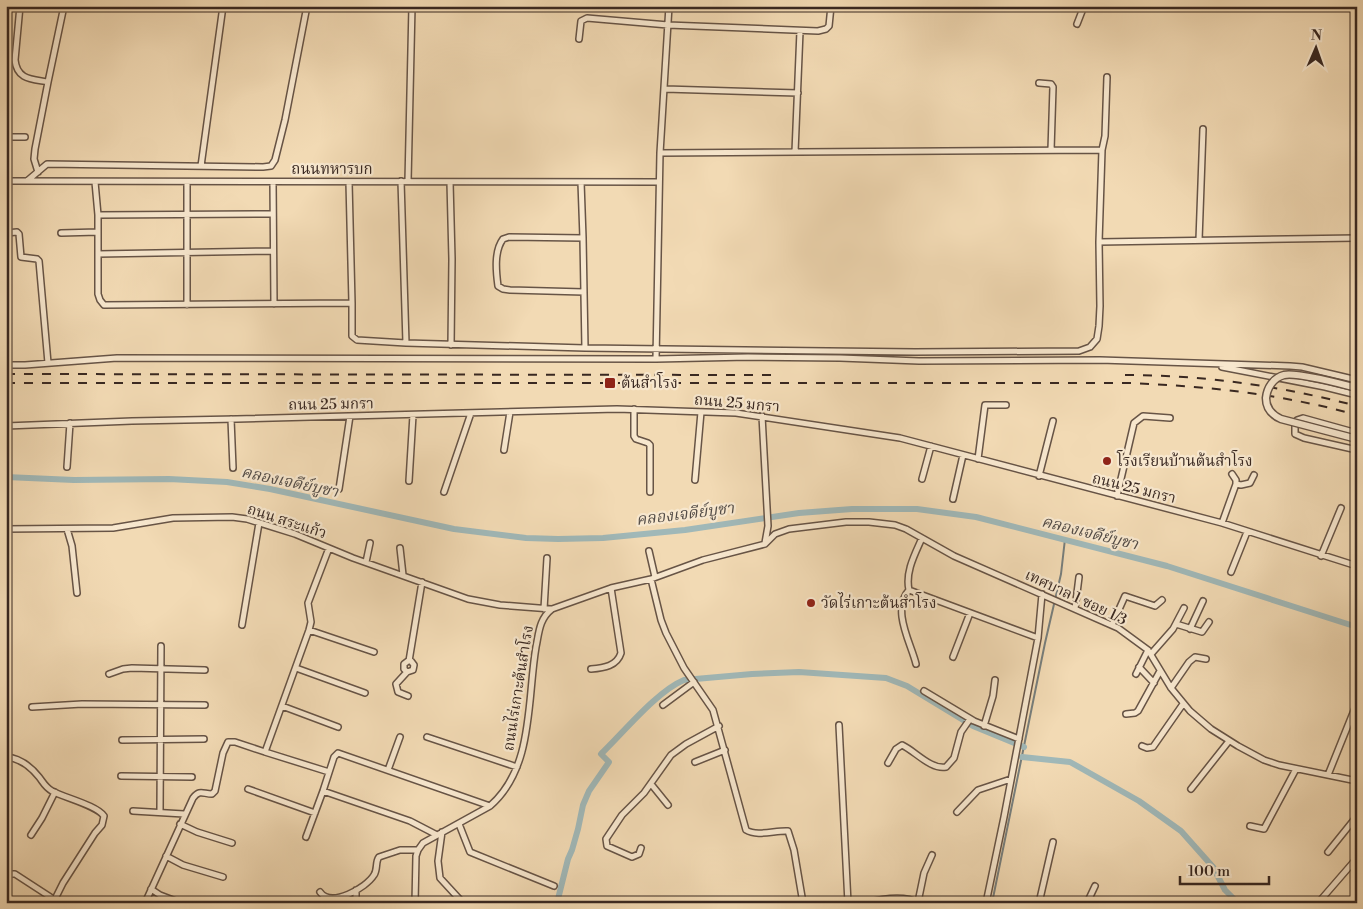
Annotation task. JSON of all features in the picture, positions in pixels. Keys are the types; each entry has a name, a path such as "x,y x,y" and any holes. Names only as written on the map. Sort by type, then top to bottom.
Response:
{"street":[{"path":"20,6 15,60 17,71 26,77 48,82"},
{"path":"38,172 34,159 35,150 64,6"},
{"path":"200,166 223,6"},
{"path":"27,181 47,164 271,166 275,160 307,6"},
{"path":"408,182 412,6"},
{"path":"656,359 660,153 669,6"},
{"path":"579,39 581,21 587,18 668,25 818,31 829,26 831,6"},
{"path":"1077,24 1084,6"},
{"path":"795,152 800,31"},
{"path":"349,182 352,336 357,340 451,345 585,348 915,352 1079,351 1090,348 1096,338 1099,326 1102,150 1105,136 1108,77"},
{"path":"1039,83 1051,84 1053,87 1051,150"},
{"path":"665,89 798,93"},
{"path":"1198,240 1203,128"},
{"path":"6,137 25,137"},
{"path":"660,153 1102,150"},
{"name":"ถนนทหารบก","path":"6,181 659,182"},
{"path":"402,181 406,343"},
{"path":"95,182 98,215 98,294 104,305 352,303"},
{"path":"187,182 187,305"},
{"path":"273,182 274,304"},
{"path":"450,182 452,259 451,345"},
{"path":"581,182 584,238 585,348"},
{"path":"98,215 272,214"},
{"path":"6,233 17,232 19,234 21,257 37,259 39,261 48,363"},
{"path":"60,234 98,232"},
{"path":"584,238 509,237 503,239 498,251 498,286 503,289 584,292"},
{"path":"1099,242 1357,238"},
{"path":"98,254 273,251"},
{"path":"6,343 7,365 117,358 1100,360 1302,367 1357,380"},
{"path":"1201,364 1357,395"},
{"path":"1357,388 1288,375 1275,379 1269,387 1266,397 1270,412 1281,419 1357,439"},
{"path":"978,459 985,405 1006,405"},
{"path":"634,409 634,436 636,440 650,445 650,492"},
{"name":"ถนน 25 มกรา","path":"6,426 634,409 736,413 881,434 931,446 1222,523 1357,566"},
{"path":"504,450 510,412"},
{"path":"695,480 700,412"},
{"path":"444,492 472,413"},
{"path":"409,481 413,415"},
{"path":"339,488 350,416"},
{"path":"762,416 768,526 765,544"},
{"path":"1117,496 1134,423 1143,416 1170,418"},
{"path":"1357,434 1303,418 1297,420 1294,429 1294,434 1304,438 1357,450"},
{"path":"231,419 233,468"},
{"path":"1039,476 1053,421"},
{"path":"68,467 70,423"},
{"path":"922,478 931,446"},
{"path":"952,499 963,455"},
{"path":"1222,523 1236,484 1232,474"},
{"path":"1236,484 1250,483 1254,475"},
{"path":"1321,556 1341,508"},
{"name":"ถนน สระแก้ว","path":"6,529 113,528 173,518 232,517 295,534 479,603 544,610 552,609 611,588 653,578 703,560 765,544"},
{"name":"เทศบาล 1 ซอย 1/3","path":"765,544 775,534 789,529 808,526 846,522 895,524 954,556 1112,625 1139,642 1149,652 1183,704 1204,723 1229,741 1264,760 1296,770 1357,781"},
{"path":"242,625 259,523"},
{"path":"66,529 72,546 77,593"},
{"path":"1231,572 1247,532"},
{"path":"916,664 906,634 902,613 903,598 909,590 910,566 922,538"},
{"path":"366,562 370,543"},
{"path":"264,752 309,630 311,622 308,603 329,548"},
{"path":"400,548 403,575"},
{"path":"649,550 661,620 689,675 714,710 746,830 750,832 788,831 803,903"},
{"path":"544,610 547,558"},
{"path":"1075,608 1079,577"},
{"path":"408,696 398,692 396,686 407,672 404,669 404,664 410,661 422,582"},
{"path":"591,669 608,667 617,662 621,653 611,588"},
{"path":"909,590 1038,638"},
{"path":"986,903 1038,638 1044,595"},
{"path":"1112,625 1125,596 1155,606 1162,600"},
{"path":"1190,629 1203,601"},
{"path":"1136,674 1149,652 1168,636 1184,608"},
{"name":"ถนนไร่เกาะต้นสำโรง","path":"418,850 423,844 439,833 490,806 499,798 517,767 527,727 530,690 540,627 546,614 552,609"},
{"path":"953,657 970,614"},
{"path":"1176,624 1202,632 1209,622"},
{"path":"309,630 374,652"},
{"path":"160,646 160,812"},
{"path":"1171,688 1189,662 1195,657 1206,659"},
{"path":"1139,667 1154,683"},
{"path":"296,668 365,693"},
{"path":"109,674 123,669 205,670"},
{"path":"1126,714 1135,714 1138,711 1160,671"},
{"path":"984,726 993,696 994,680"},
{"path":"663,705 693,681"},
{"path":"924,691 968,721 984,726 1018,742"},
{"path":"1328,775 1357,703"},
{"path":"32,707 82,704 205,704"},
{"path":"1142,746 1147,748 1153,747 1183,704"},
{"path":"282,706 338,727"},
{"path":"888,763 897,747 902,745 934,765 941,768 946,767 954,758 961,732 968,721"},
{"path":"839,725 848,903"},
{"path":"641,848 639,854 632,857 607,846 606,839 622,815 652,784 664,763 677,749 719,726"},
{"path":"427,737 517,767"},
{"path":"388,770 400,738"},
{"path":"122,740 204,739"},
{"path":"1191,789 1229,741"},
{"path":"145,903 184,814 193,798 202,791 212,794 214,791 223,753 228,742 235,742 329,772"},
{"path":"695,762 726,750"},
{"path":"306,837 334,758 338,753 490,806"},
{"path":"6,758 19,760 35,772 45,786 99,810 104,816 102,825 63,883 54,901 15,874 6,877"},
{"path":"1250,826 1264,829 1296,770"},
{"path":"121,776 192,777"},
{"path":"957,812 978,790 1011,779"},
{"path":"652,784 668,804"},
{"path":"248,790 316,813"},
{"path":"31,835 55,792"},
{"path":"323,792 410,821 439,833 438,861 440,878 462,903"},
{"path":"133,811 184,814"},
{"path":"1328,852 1357,816"},
{"path":"180,824 197,832 232,843"},
{"path":"459,824 470,852 554,886"},
{"path":"1039,903 1053,842"},
{"path":"320,892 324,897 328,898 346,895 356,890 374,875 379,857 400,850 418,850 416,856 414,903"},
{"path":"866,903 903,899 919,903 924,873 932,855"},
{"path":"166,856 183,865 223,877"},
{"path":"1318,903 1357,858"},
{"path":"1087,903 1095,886"},
{"path":"151,889 160,895 181,903"},
{"path":"356,890 356,903"}],"waterway":[{"name":"คลองเจดีย์บูชา","path":"6,477 74,480 169,479 227,482 270,489 454,529 526,538 603,538 685,530 799,513 852,509 917,509 976,517 1167,566 1357,627"},
{"path":"992,903 1061,574 1065,539"},
{"path":"557,903 583,805 589,791 609,762 601,754 663,693 684,680 799,672 886,678 907,686 973,726 1024,747"},
{"path":"1022,757 1070,762 1139,801 1181,831 1213,867 1225,890 1238,903"}],"railway":[{"path":"6,374 777,375"},
{"path":"1125,375 1183,377 1242,383 1271,387 1357,406"},
{"path":"6,383 1129,383 1187,386 1244,392 1272,396 1357,415"}],"place":[{"name":"ต้นสำโรง","path":"610,383"},
{"name":"โรงเรียนบ้านต้นสำโรง","path":"1107,461"},
{"name":"วัดไร่เกาะต้นสำโรง","path":"811,603"}]}
